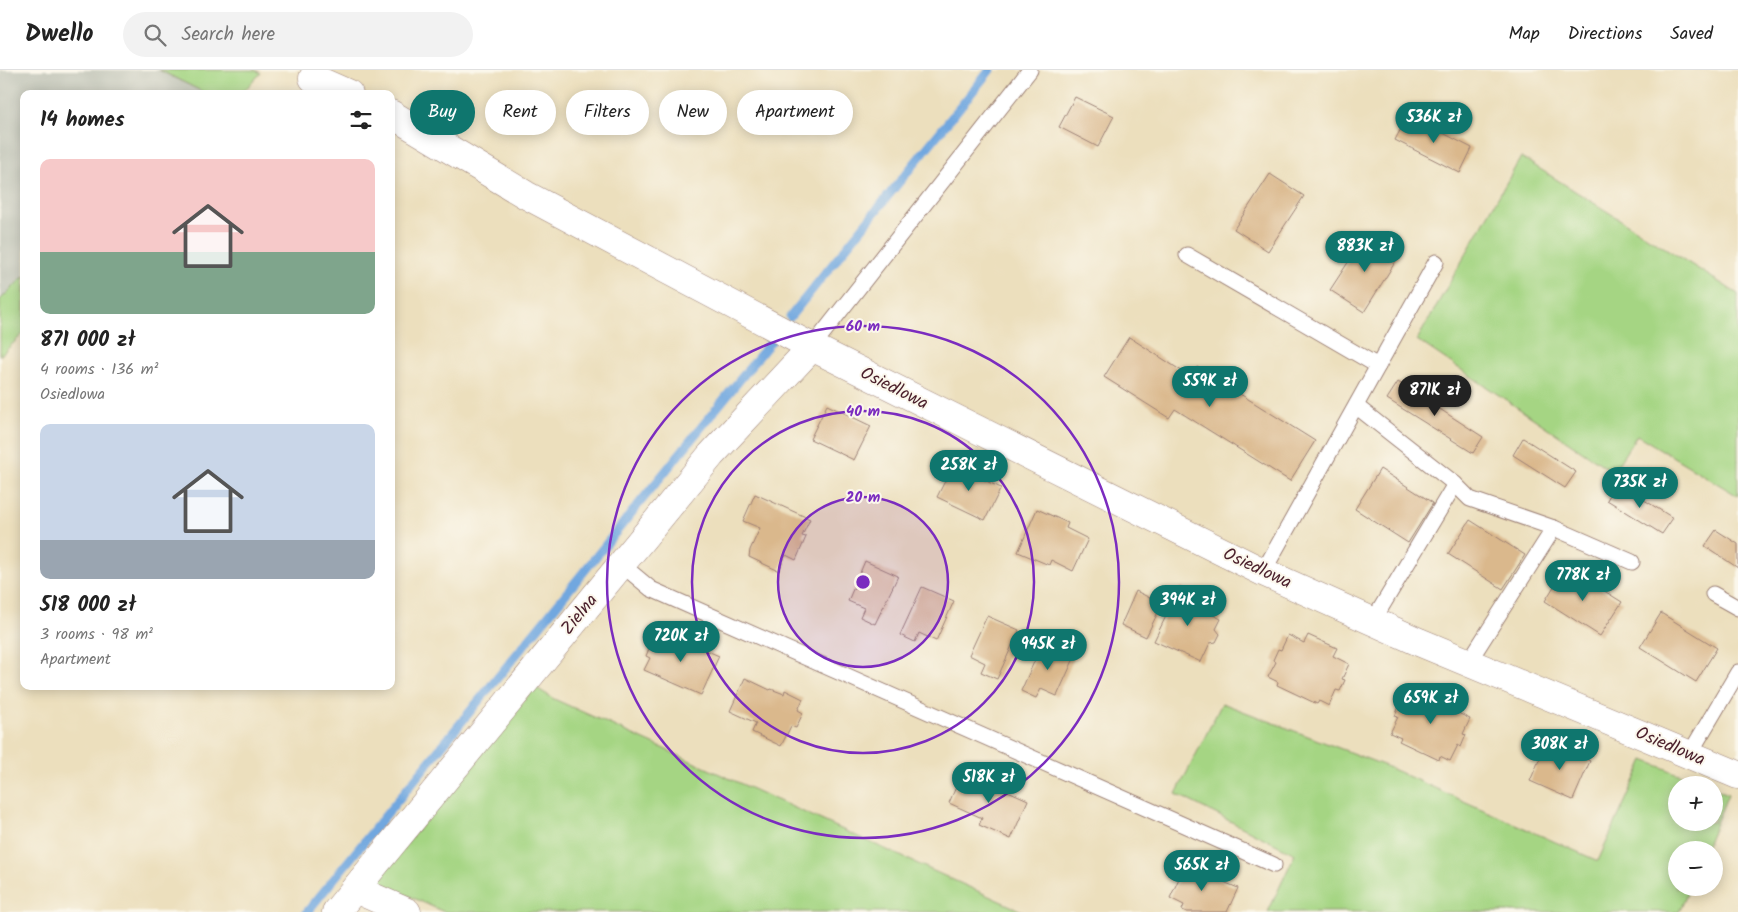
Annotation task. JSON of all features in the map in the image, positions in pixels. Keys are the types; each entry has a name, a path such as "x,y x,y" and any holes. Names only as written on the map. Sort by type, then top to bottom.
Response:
{"street":[{"path":"313,78 340,90"},
{"name":"Osiedlowa","path":"395,116 526,195 800,341 1263,572 1373,622 1738,775"},
{"name":"Zielna","path":"336,912 711,456 800,341"},
{"path":"355,889 407,912"}],"lane":[{"path":"800,341 1030,70"},
{"path":"1187,255 1378,366"},
{"path":"1263,572 1436,262"},
{"path":"1356,406 1455,484 1470,499 1554,528 1632,562"},
{"path":"1373,622 1455,484"},
{"path":"1468,662 1554,528"},
{"path":"621,564 651,589 1274,865"},
{"path":"1713,594 1738,608"},
{"path":"1689,755 1738,672"}],"shaded area":[{"path":"0,70 159,70 199,90 20,90 20,280 0,300"}],"green space":[{"path":"159,70 255,70 261,73 245,90 199,90"},
{"path":"1521,157 1738,294 1738,496 1637,435 1613,472 1417,340"},
{"path":"20,280 20,337 0,356 0,300"},
{"path":"535,687 554,699 1024,912 444,912 376,881"},
{"path":"1222,703 1383,765 1598,861 1644,760 1684,776 1668,776 1668,831 1713,831 1709,841 1668,841 1668,896 1686,896 1679,912 1268,912 1295,854 1176,794"},
{"path":"1723,792 1728,794 1723,806"}],"building":[{"path":"1075,97 1114,116 1098,147 1059,127"},
{"path":"1408,115 1472,148 1460,173 1395,140"},
{"path":"1270,174 1304,196 1268,251 1234,229"},
{"path":"1366,235 1399,256 1364,312 1330,290"},
{"path":"1129,337 1191,377 1197,367 1315,441 1290,481 1175,409 1169,418 1104,377"},
{"path":"1398,382 1483,437 1473,453 1387,399"},
{"path":"827,405 871,426 854,460 810,439"},
{"path":"1523,438 1576,472 1565,488 1513,455"},
{"path":"953,465 1001,488 985,520 937,497"},
{"path":"1380,469 1433,503 1408,543 1355,509"},
{"path":"1617,483 1673,518 1662,534 1607,500"},
{"path":"755,494 810,519 802,536 806,537 796,560 786,555 779,571 749,557 750,550 760,528 743,521"},
{"path":"1037,509 1068,523 1066,528 1088,539 1073,571 1051,560 1049,565 1018,552"},
{"path":"1470,520 1525,555 1503,589 1448,554"},
{"path":"1716,530 1738,544 1738,568 1705,546"},
{"path":"865,561 898,576 875,624 860,617 864,608 848,601"},
{"path":"1566,567 1622,602 1600,636 1545,601"},
{"path":"922,587 954,601 936,641 919,633 915,642 900,635"},
{"path":"1180,587 1202,597 1197,607 1221,619 1216,629 1220,634 1216,642 1210,643 1201,662 1154,641"},
{"path":"1136,591 1162,604 1146,637 1121,625"},
{"path":"1661,613 1717,648 1696,682 1640,647"},
{"path":"987,616 1019,630 997,679 981,672 985,663 969,655"},
{"path":"662,631 719,656 701,695 644,670 650,658 646,656 652,641 656,643"},
{"path":"1288,635 1304,643 1308,635 1337,648 1333,656 1349,664 1342,679 1345,680 1340,691 1336,690 1329,706 1319,701 1317,704 1277,685 1278,682 1268,677 1276,662 1273,660 1278,649 1281,650"},
{"path":"1043,642 1075,656 1057,696 1041,689 1036,698 1021,691"},
{"path":"745,678 770,690 784,694 785,690 803,699 798,710 803,713 796,728 791,726 781,746 752,732 756,723 730,711"},
{"path":"1429,690 1457,703 1454,711 1470,719 1463,734 1466,735 1461,747 1458,745 1450,761 1440,756 1439,760 1399,741 1401,738 1390,733 1398,717 1395,716 1400,704 1403,706 1410,691 1426,698"},
{"path":"1547,742 1590,761 1573,800 1530,781"},
{"path":"963,771 1028,800 1011,839 979,825 982,818 949,803"},
{"path":"1187,861 1204,869 1202,873 1238,888 1227,912 1187,912 1182,910 1184,905 1170,898"}],"waterway":[{"path":"790,317 990,70"},
{"path":"307,912 773,339"}]}
